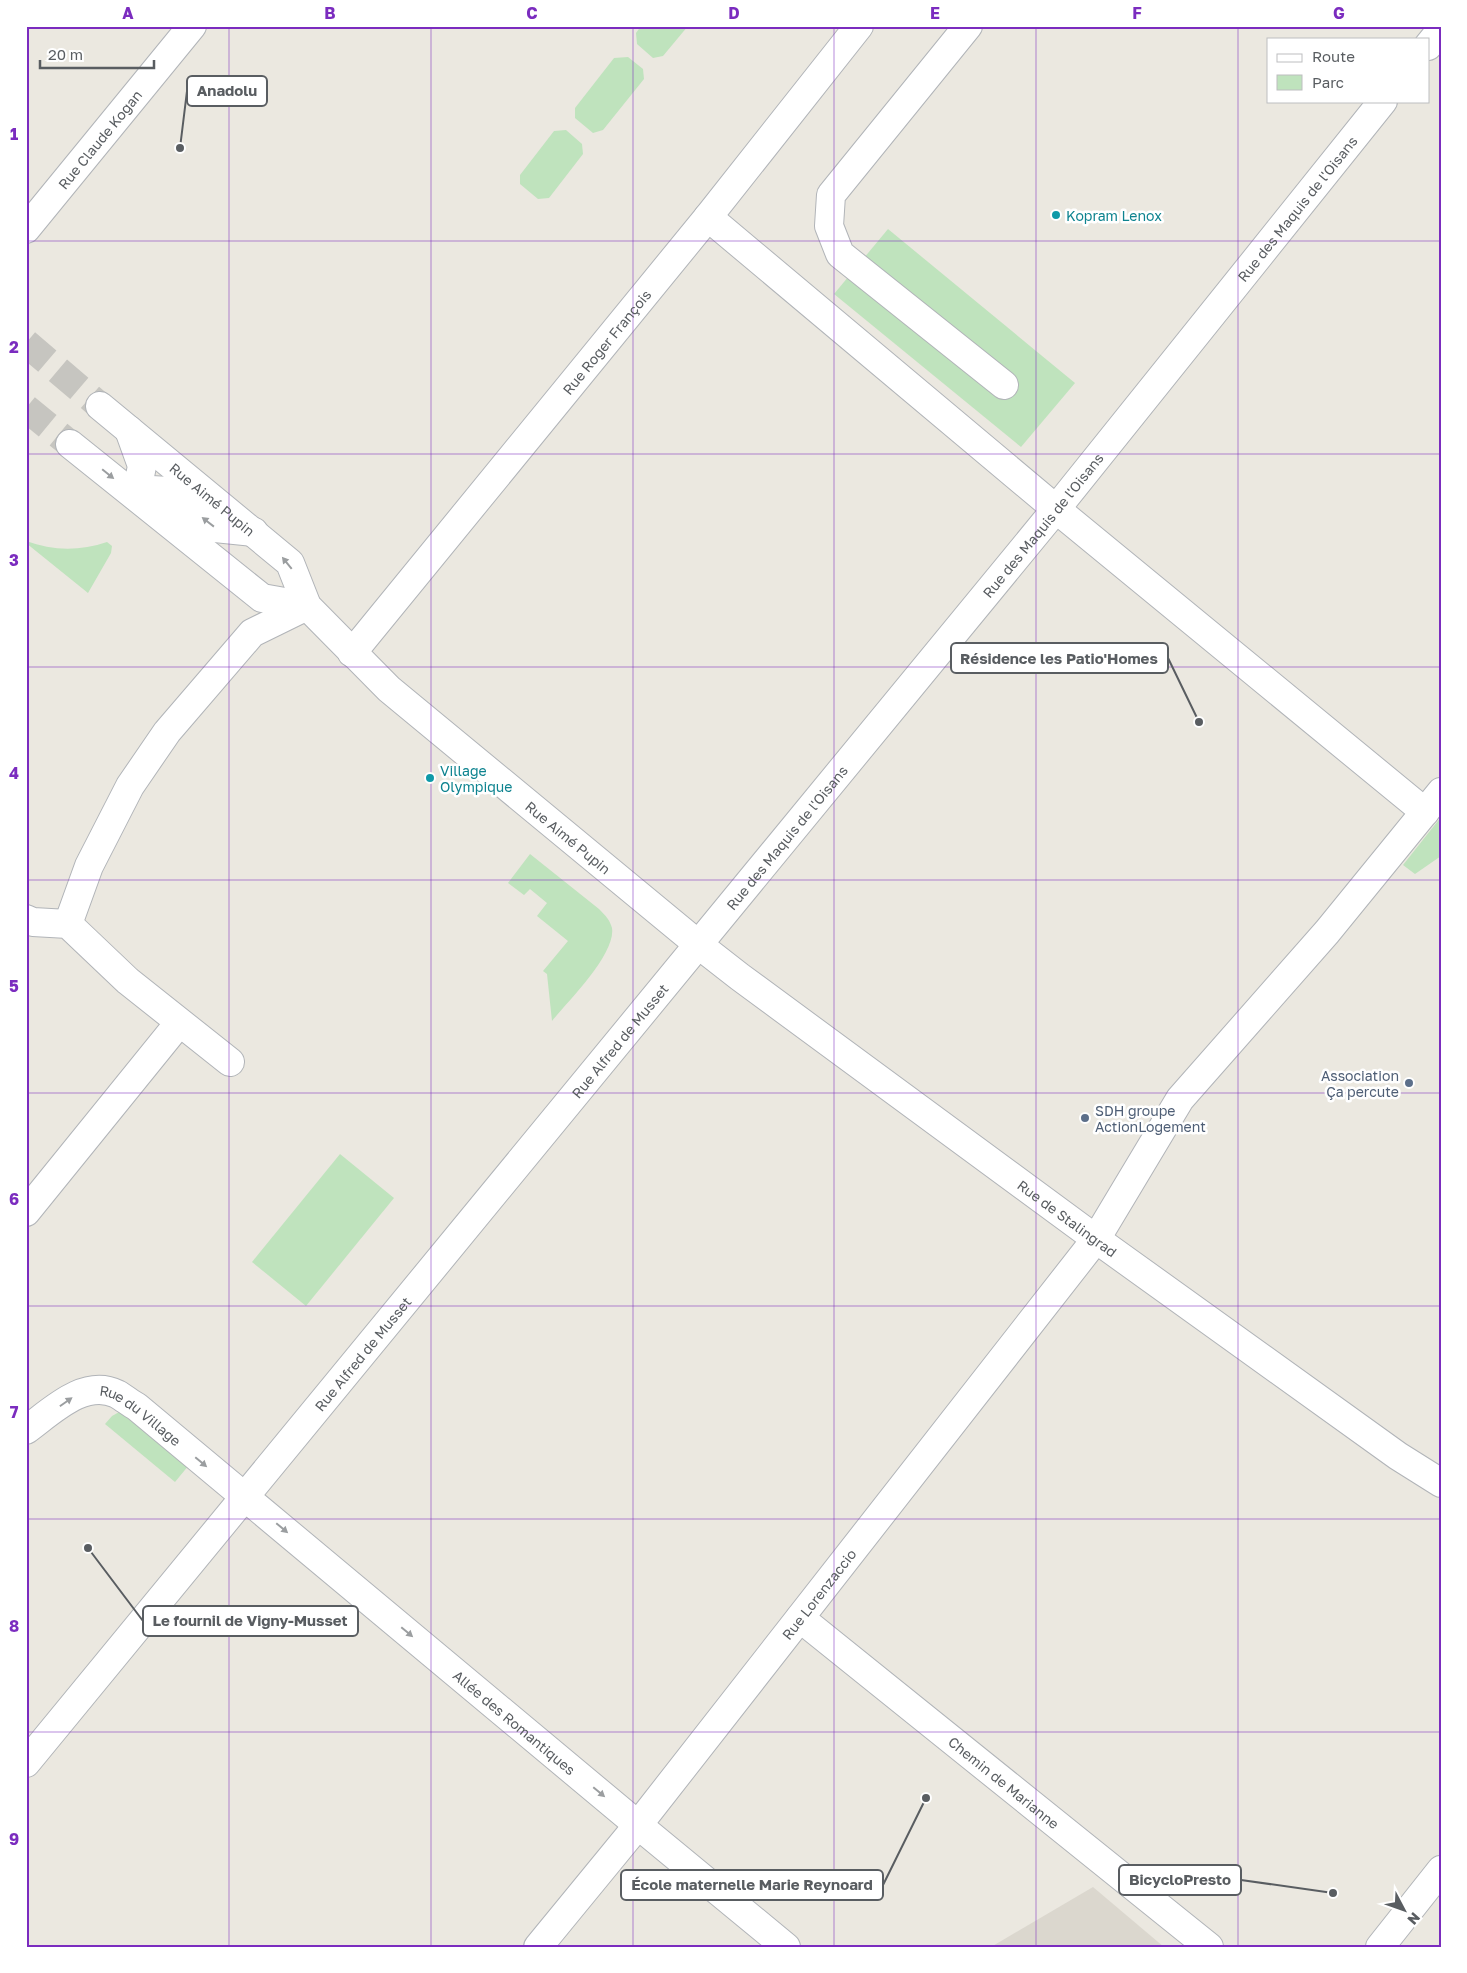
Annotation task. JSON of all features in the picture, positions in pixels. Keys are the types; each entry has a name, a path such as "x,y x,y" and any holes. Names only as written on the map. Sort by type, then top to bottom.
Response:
{"street":[{"name":"Rue Claude Kogan","path":"26,229 192,26"},
{"name":"Rue Roger François","path":"352,653 708,217 859,26"},
{"path":"968,26 831,195 829,226 840,254 1004,386"},
{"path":"1430,44 1441,30"},
{"name":"Rue des Maquis de l'Oisans","path":"699,945 1056,509 1382,102"},
{"path":"708,217 1056,509 1433,802"},
{"name":"Rue Aimé Pupin","path":"100,406 290,563 307,606 389,689 699,945"},
{"path":"129,430 142,466 136,496"},
{"path":"70,444 262,598 307,606"},
{"path":"136,496 151,490 169,491 216,528 254,532"},
{"path":"68,924 89,866 130,786 167,732 252,632 307,606"},
{"name":"Rue Lorenzaccio","path":"538,1947 638,1825 1096,1239 1180,1099 1327,932 1433,802"},
{"path":"26,919 33,922 68,924 128,981 230,1062"},
{"name":"Rue de Stalingrad","path":"699,945 1096,1239 1390,1450 1441,1483"},
{"name":"Rue Alfred de Musset","path":"26,1763 699,945"},
{"path":"26,1212 179,1023"},
{"name":"Rue du Village","path":"26,1430 78,1394 98,1389 116,1394 136,1408 244,1497"},
{"name":"Allée des Romantiques","path":"244,1497 786,1947"},
{"name":"Chemin de Marianne","path":"800,1618 1209,1947"},
{"path":"1380,1947 1441,1870"}],"shaded area":[{"path":"1093,1887 1164,1947 991,1947"}],"green space":[{"path":"641,26 688,26 663,56 653,58 637,44 636,33"},
{"path":"628,57 643,69 644,79 603,130 593,133 575,118 575,108 614,58"},
{"path":"566,130 582,144 583,154 549,198 538,199 520,184 520,175 554,131"},
{"path":"888,229 1075,383 1021,447 834,294"},
{"path":"26,541 46,547 66,549 87,547 107,542 112,546 111,553 88,593 26,543"},
{"path":"1441,817 1441,856 1415,874 1403,865"},
{"path":"530,854 599,909 609,920 612,928 607,951 599,964 552,1021 547,974 543,971 568,941 537,916 547,903 530,889 524,895 508,883"},
{"path":"340,1154 394,1198 306,1306 252,1262"},
{"path":"121,1411 189,1465 175,1482 105,1424 112,1416"}],"tunnel":[{"path":"26,343 100,406"},
{"path":"26,408 70,444"}],"place":[{"name":"Anadolu","path":"180,148"},
{"name":"Kopram Lenox","path":"1056,215"},
{"name":"Résidence les Patio'Homes","path":"1199,722"},
{"name":"Village Olympique","path":"430,778"},
{"name":"Association Ça percute","path":"1409,1083"},
{"name":"SDH groupe ActionLogement","path":"1085,1118"},
{"name":"Le fournil de Vigny-Musset","path":"88,1548"},
{"name":"École maternelle Marie Reynoard","path":"926,1798"},
{"name":"BicycloPresto","path":"1333,1893"}]}
